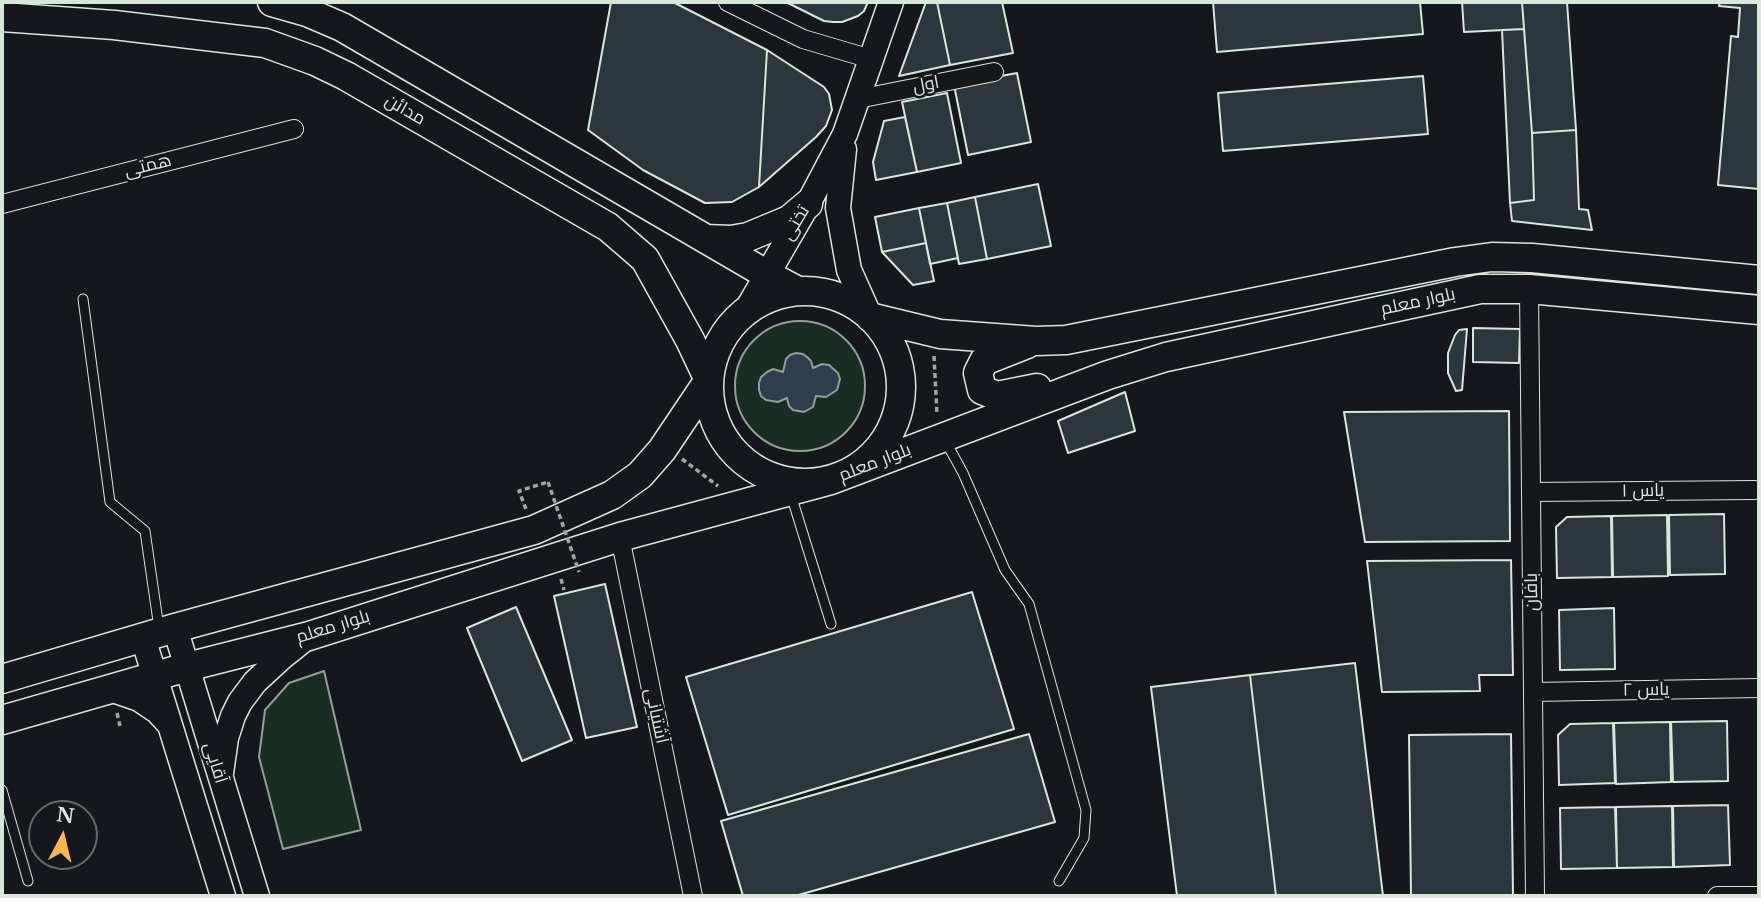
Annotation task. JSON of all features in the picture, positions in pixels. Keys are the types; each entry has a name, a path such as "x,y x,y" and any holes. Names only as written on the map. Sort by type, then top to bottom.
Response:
{"main road":[{"path":"272,2 298,9 342,27 799,292"},
{"name":"تختی","path":"746,311 845,134 891,2"},
{"name":"مدائن","path":"2,17 114,24 265,43 315,61 346,76 608,227 645,260 709,380"},
{"name":"تختی","path":"845,134 838,208 849,270 870,317"},
{"path":"706,239 731,240 748,237 789,220 808,204"},
{"name":"بلوار معلم","path":"870,317 940,334 1036,341 1066,340 1479,258 1532,258 1759,280"},
{"name":"بلوار معلم","path":"2,720 187,667 309,636 620,537 831,480 1108,375 1166,357 1480,289 1529,289 1759,310"},
{"path":"799,292 825,293 849,302 870,317 887,336 897,359 901,384 899,410 890,433 874,454 855,470 831,480 800,483 771,477 744,461 724,439 712,411 709,380 715,354 727,330 746,311 771,297 799,292"},
{"path":"1036,341 984,361 978,373 982,390 997,396 1108,375"},
{"path":"2,679 534,530 612,495 640,475 662,450 709,380"},
{"name":"آقایی","path":"159,633 187,667 257,896"},
{"name":"آقایی","path":"159,633 155,677 223,896"},
{"path":"220,780 226,738 240,702 255,682 281,657 309,636"},
{"path":"110,689 139,699 157,710 170,725"}],"street":[{"path":"728,2 803,39 871,59"},
{"name":"اول","path":"858,99 994,72"},
{"name":"همتی","path":"2,204 295,129"},
{"name":"بافان","path":"1529,289 1535,896"},
{"name":"یاس ۱","path":"1531,492 1755,490"},
{"name":"آشتیانی","path":"620,537 693,896"},
{"name":"یاس ۲","path":"1533,692 1759,688"},
{"path":"1717,896 1759,896"}],"lane":[{"path":"83,299 110,502 145,531 159,633"},
{"path":"943,438 963,473 1005,570 1029,604 1086,810 1084,838 1059,881"},
{"path":"790,491 831,624"},
{"path":"2,790 28,881"}],"path":[{"path":"940,334 934,354 936,411 943,438"},
{"path":"662,450 683,459 725,491 736,505"},
{"path":"519,491 548,482 579,572"}],"green space":[{"path":"800,321 825,326 846,340 860,361 865,386 860,411 846,432 825,446 800,451 775,446 754,432 740,411 735,386 740,361 754,340 775,326"},
{"path":"324,671 361,830 283,849 259,757 265,710 289,683"}],"water":[{"path":"796,353 807,357 813,368 822,364 829,365 838,373 840,379 837,390 826,397 816,396 813,407 804,412 793,410 787,398 778,402 766,400 759,390 761,377 773,369 783,372 786,359"}],"building":[{"path":"611,2 673,2 767,50 759,187 732,202 705,203 643,170 588,130"},
{"path":"786,2 868,2 858,16 842,22 833,22 824,21"},
{"path":"926,2 937,2 950,65 899,76"},
{"path":"937,2 1002,2 1013,53 950,65"},
{"path":"1213,2 1420,2 1423,34 1217,52"},
{"path":"1462,2 1522,2 1524,29 1464,32"},
{"path":"1522,2 1567,2 1576,130 1532,133"},
{"path":"1720,2 1759,2 1759,189 1718,185 1731,36 1738,37 1740,8 1719,6"},
{"path":"1524,29 1534,200 1510,203 1502,30"},
{"path":"767,50 824,87 829,94 832,110 826,126 816,137 759,187"},
{"path":"1017,73 1031,142 968,155 954,85"},
{"path":"1423,76 1428,134 1223,151 1218,93"},
{"path":"947,93 961,163 917,172 902,102"},
{"path":"905,117 917,172 876,180 873,162 884,121"},
{"path":"1576,130 1579,209 1588,210 1592,230 1512,221 1510,203 1534,200 1532,133"},
{"path":"1038,184 1051,246 987,259 975,197"},
{"path":"975,197 987,259 959,264 947,203"},
{"path":"947,203 958,258 930,264 919,208"},
{"path":"919,208 926,243 882,252 875,217"},
{"path":"926,243 934,281 913,285 882,252"},
{"path":"1473,328 1520,329 1519,363 1473,362"},
{"path":"1467,329 1462,390 1456,391 1448,373 1448,353 1455,335 1459,330"},
{"path":"1125,392 1135,431 1068,453 1058,421"},
{"path":"1509,411 1510,541 1365,542 1344,412"},
{"path":"1724,514 1725,574 1670,575 1669,515"},
{"path":"1667,515 1668,576 1613,577 1612,516"},
{"path":"1611,516 1612,577 1557,578 1556,527 1567,517"},
{"path":"1511,560 1513,675 1479,675 1480,691 1382,692 1367,561"},
{"path":"605,584 637,727 586,738 554,596"},
{"path":"972,592 1014,729 728,815 686,677"},
{"path":"516,607 572,740 522,761 467,628"},
{"path":"1614,608 1615,669 1560,670 1559,610"},
{"path":"1355,663 1383,896 1276,896 1250,675"},
{"path":"1250,675 1276,896 1177,896 1151,687"},
{"path":"1727,721 1728,781 1673,782 1671,722"},
{"path":"1670,722 1671,782 1616,784 1614,723"},
{"path":"1613,723 1615,783 1559,785 1558,735 1570,724"},
{"path":"1029,734 1055,822 795,896 743,896 721,821"},
{"path":"1511,734 1513,896 1411,896 1409,735"},
{"path":"1728,805 1730,865 1674,867 1673,806"},
{"path":"1672,806 1673,867 1617,868 1616,807"},
{"path":"1615,807 1617,868 1561,869 1560,808"}]}
